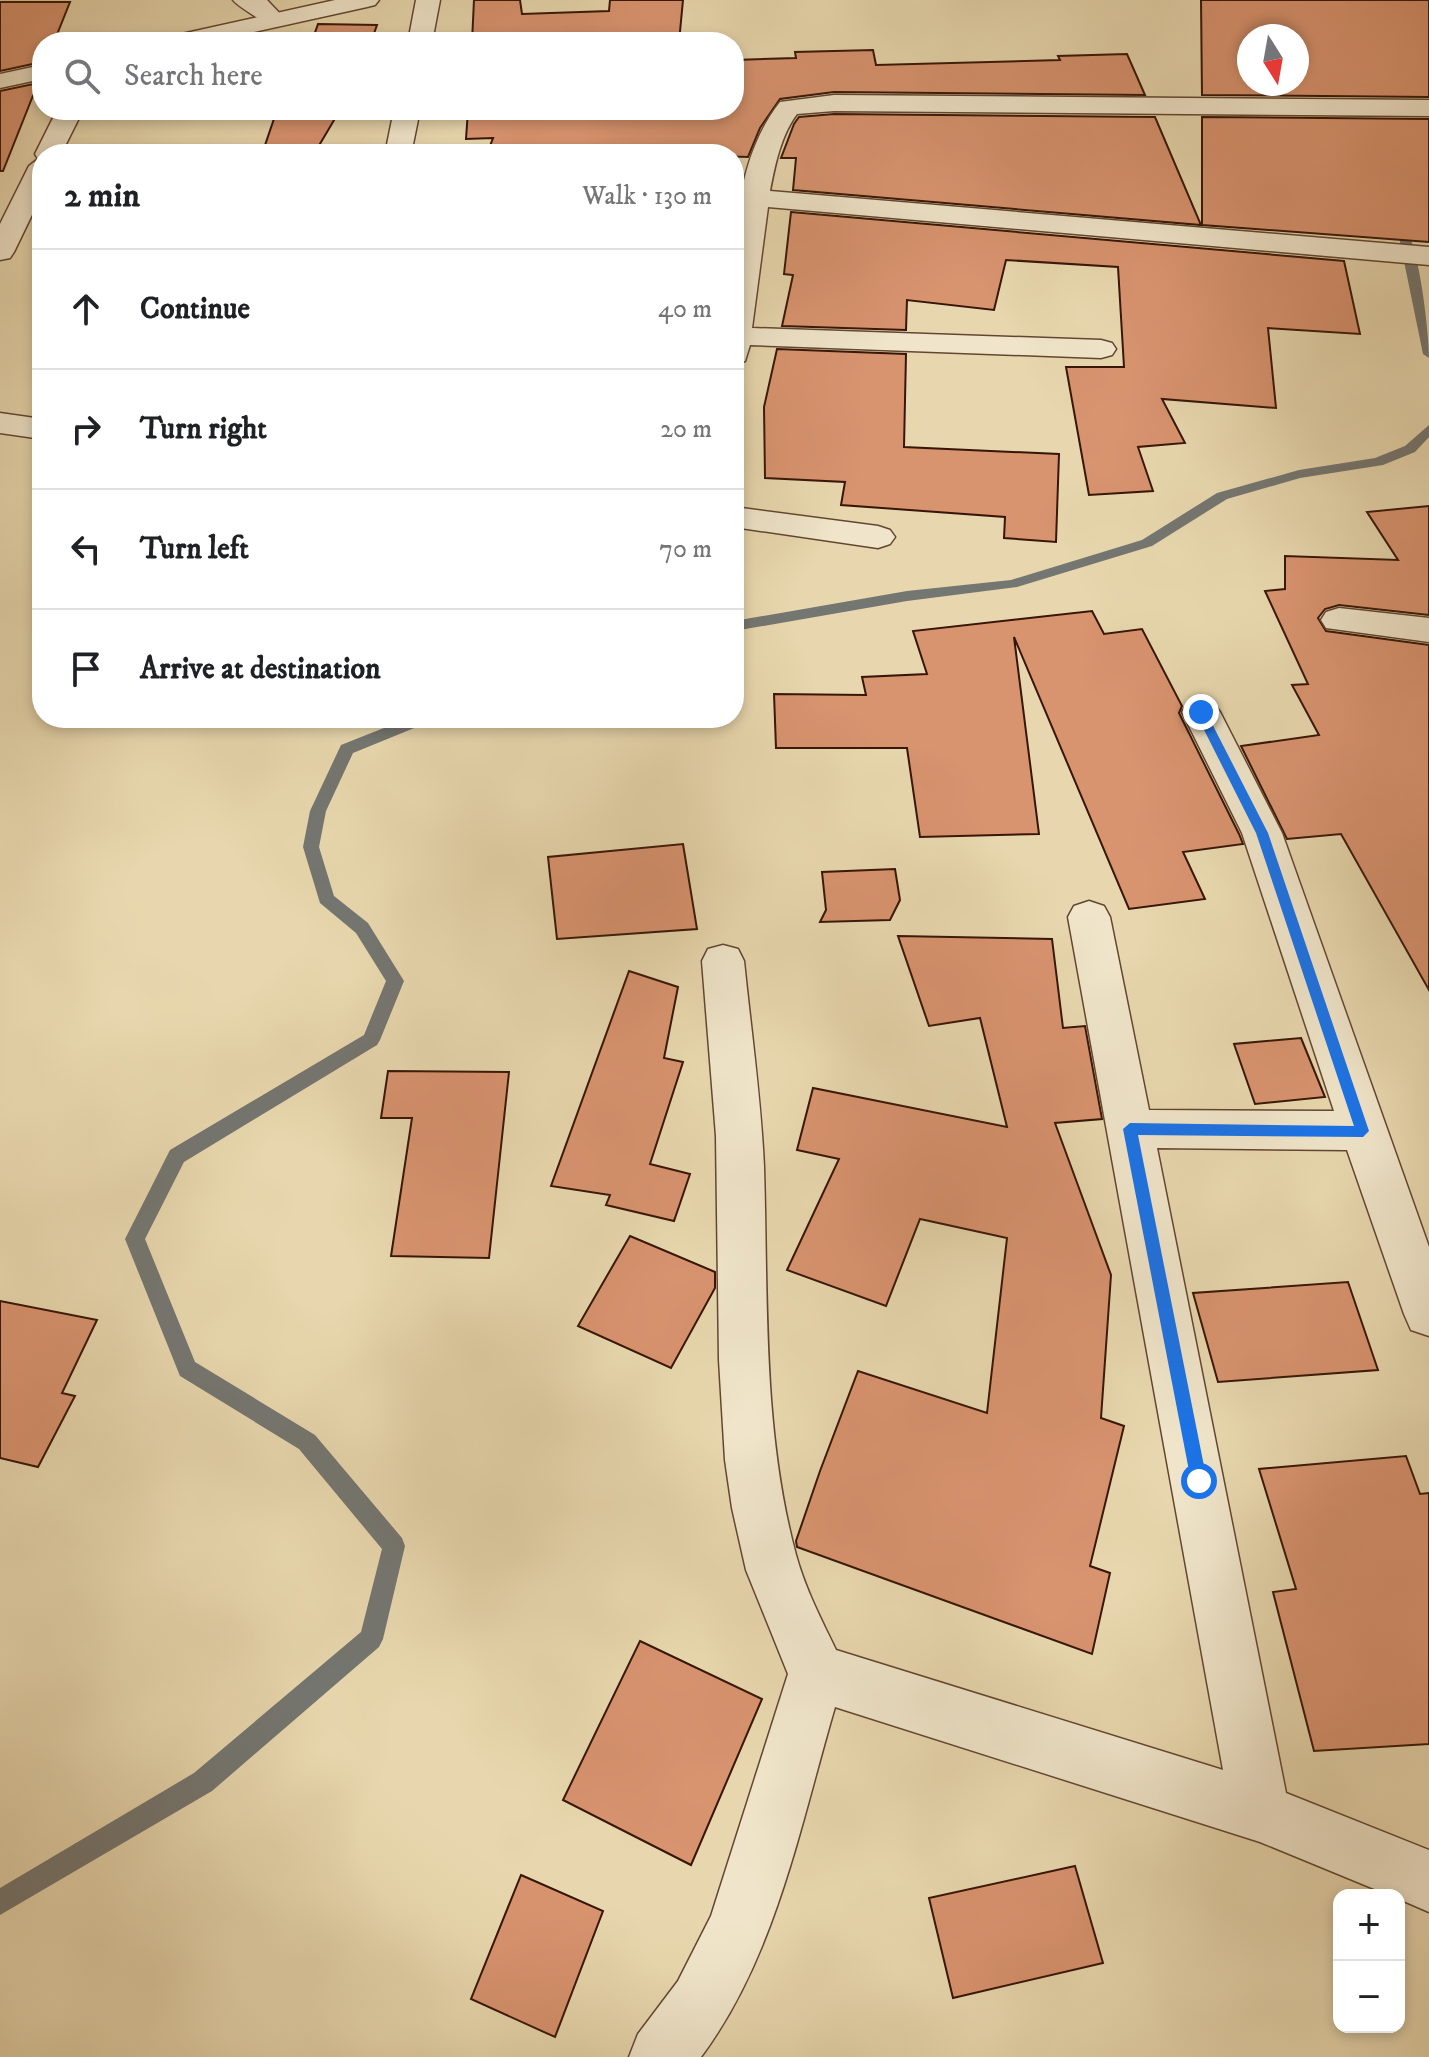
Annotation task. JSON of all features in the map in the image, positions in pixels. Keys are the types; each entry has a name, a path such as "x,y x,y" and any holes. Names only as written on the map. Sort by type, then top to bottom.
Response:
{"street":[{"path":"245,0 259,5 274,20"},
{"path":"221,32 367,0"},
{"path":"422,32 428,0"},
{"path":"0,81 32,74"},
{"path":"744,276 754,198 781,112 803,104 1429,108"},
{"path":"53,144 65,120"},
{"path":"400,144 405,120"},
{"path":"0,252 32,186"},
{"path":"754,198 1429,256"},
{"path":"744,346 1101,349"},
{"path":"0,423 32,428"},
{"path":"744,518 878,537"},
{"path":"1339,620 1429,630"},
{"path":"1201,712 1262,833 1429,1314"},
{"path":"1089,917 1260,1812"},
{"path":"661,2057 701,2004 739,1927 817,1673 795,1627 769,1556 757,1501 743,1325 740,1159 723,961"},
{"path":"1130,1129 1363,1131"},
{"path":"817,1673 1260,1812 1429,1881"}],"building":[{"path":"474,0 520,0 522,14 609,11 610,0 683,0 680,32 472,32"},
{"path":"1201,0 1429,0 1429,97 1309,96 1309,24 1237,24 1237,95 1202,95"},
{"path":"0,2 70,2 58,32 32,32 32,64 0,71"},
{"path":"318,24 377,25 375,32 315,32"},
{"path":"873,50 876,65 1060,60 1058,56 1127,54 1145,95 834,92 780,99 760,128 748,157 744,157 744,144 491,144 493,138 466,139 467,120 744,120 744,60 796,58 795,52"},
{"path":"32,84 32,98 3,171 0,171 0,91"},
{"path":"834,114 1155,117 1201,225 793,190 796,158 781,158 794,124 799,117"},
{"path":"1202,117 1429,119 1429,242 1202,225"},
{"path":"274,120 334,120 320,144 265,144"},
{"path":"791,212 1344,261 1360,334 1268,328 1276,408 1162,399 1185,443 1138,447 1153,491 1089,495 1066,367 1124,367 1118,267 1006,260 994,310 907,300 906,330 782,326 793,275 784,274"},
{"path":"777,349 906,354 904,447 1059,454 1056,542 1004,538 1005,517 841,505 845,482 765,478 764,407"},
{"path":"1429,506 1429,615 1339,605 1325,609 1318,618 1326,631 1429,645 1429,990 1341,834 1287,839 1241,746 1319,735 1292,685 1308,684 1265,591 1285,589 1285,556 1398,560 1367,512"},
{"path":"1092,611 1104,634 1142,629 1182,706 1179,713 1243,844 1183,852 1205,899 1129,909 1014,637 1039,834 920,837 907,748 776,748 774,694 866,695 862,677 927,674 913,631"},
{"path":"683,844 697,929 557,939 548,857"},
{"path":"895,869 900,900 890,920 820,922 826,910 822,872"},
{"path":"898,936 1052,939 1063,1028 1085,1026 1102,1119 1055,1123 1111,1275 1101,1418 1124,1426 1090,1566 1110,1573 1092,1654 797,1547 796,1541 820,1471 858,1371 987,1413 1007,1238 920,1219 886,1306 787,1270 839,1159 797,1150 813,1088 1007,1127 980,1018 929,1026"},
{"path":"629,971 678,987 664,1058 683,1062 650,1164 690,1174 674,1221 606,1205 610,1195 551,1186"},
{"path":"1301,1038 1325,1097 1255,1104 1234,1044"},
{"path":"388,1071 509,1072 489,1258 391,1256 412,1118 381,1118"},
{"path":"630,1236 715,1272 715,1288 671,1368 578,1326"},
{"path":"1348,1282 1378,1370 1218,1382 1193,1293"},
{"path":"0,1301 97,1320 62,1393 75,1396 38,1467 0,1458"},
{"path":"1406,1456 1420,1494 1429,1493 1429,1744 1314,1751 1273,1592 1296,1589 1259,1469"},
{"path":"640,1641 762,1699 691,1865 563,1800"},
{"path":"1075,1866 1103,1963 953,1998 929,1898"},
{"path":"521,1875 603,1911 555,2037 471,1999"}],"waterway":[{"path":"1398,220 1405,237 1429,354"},
{"path":"744,624 907,596 1012,584 1147,543 1222,496 1299,474 1378,462 1410,449 1429,429"},
{"path":"0,1902 203,1782 371,1639 394,1546 307,1442 187,1369 135,1239 177,1156 371,1040 395,981 362,928 326,899 311,847 318,811 347,749 399,728"}],"route":[{"path":"1199,1481 1130,1129 1363,1131 1262,833 1201,712"}]}
